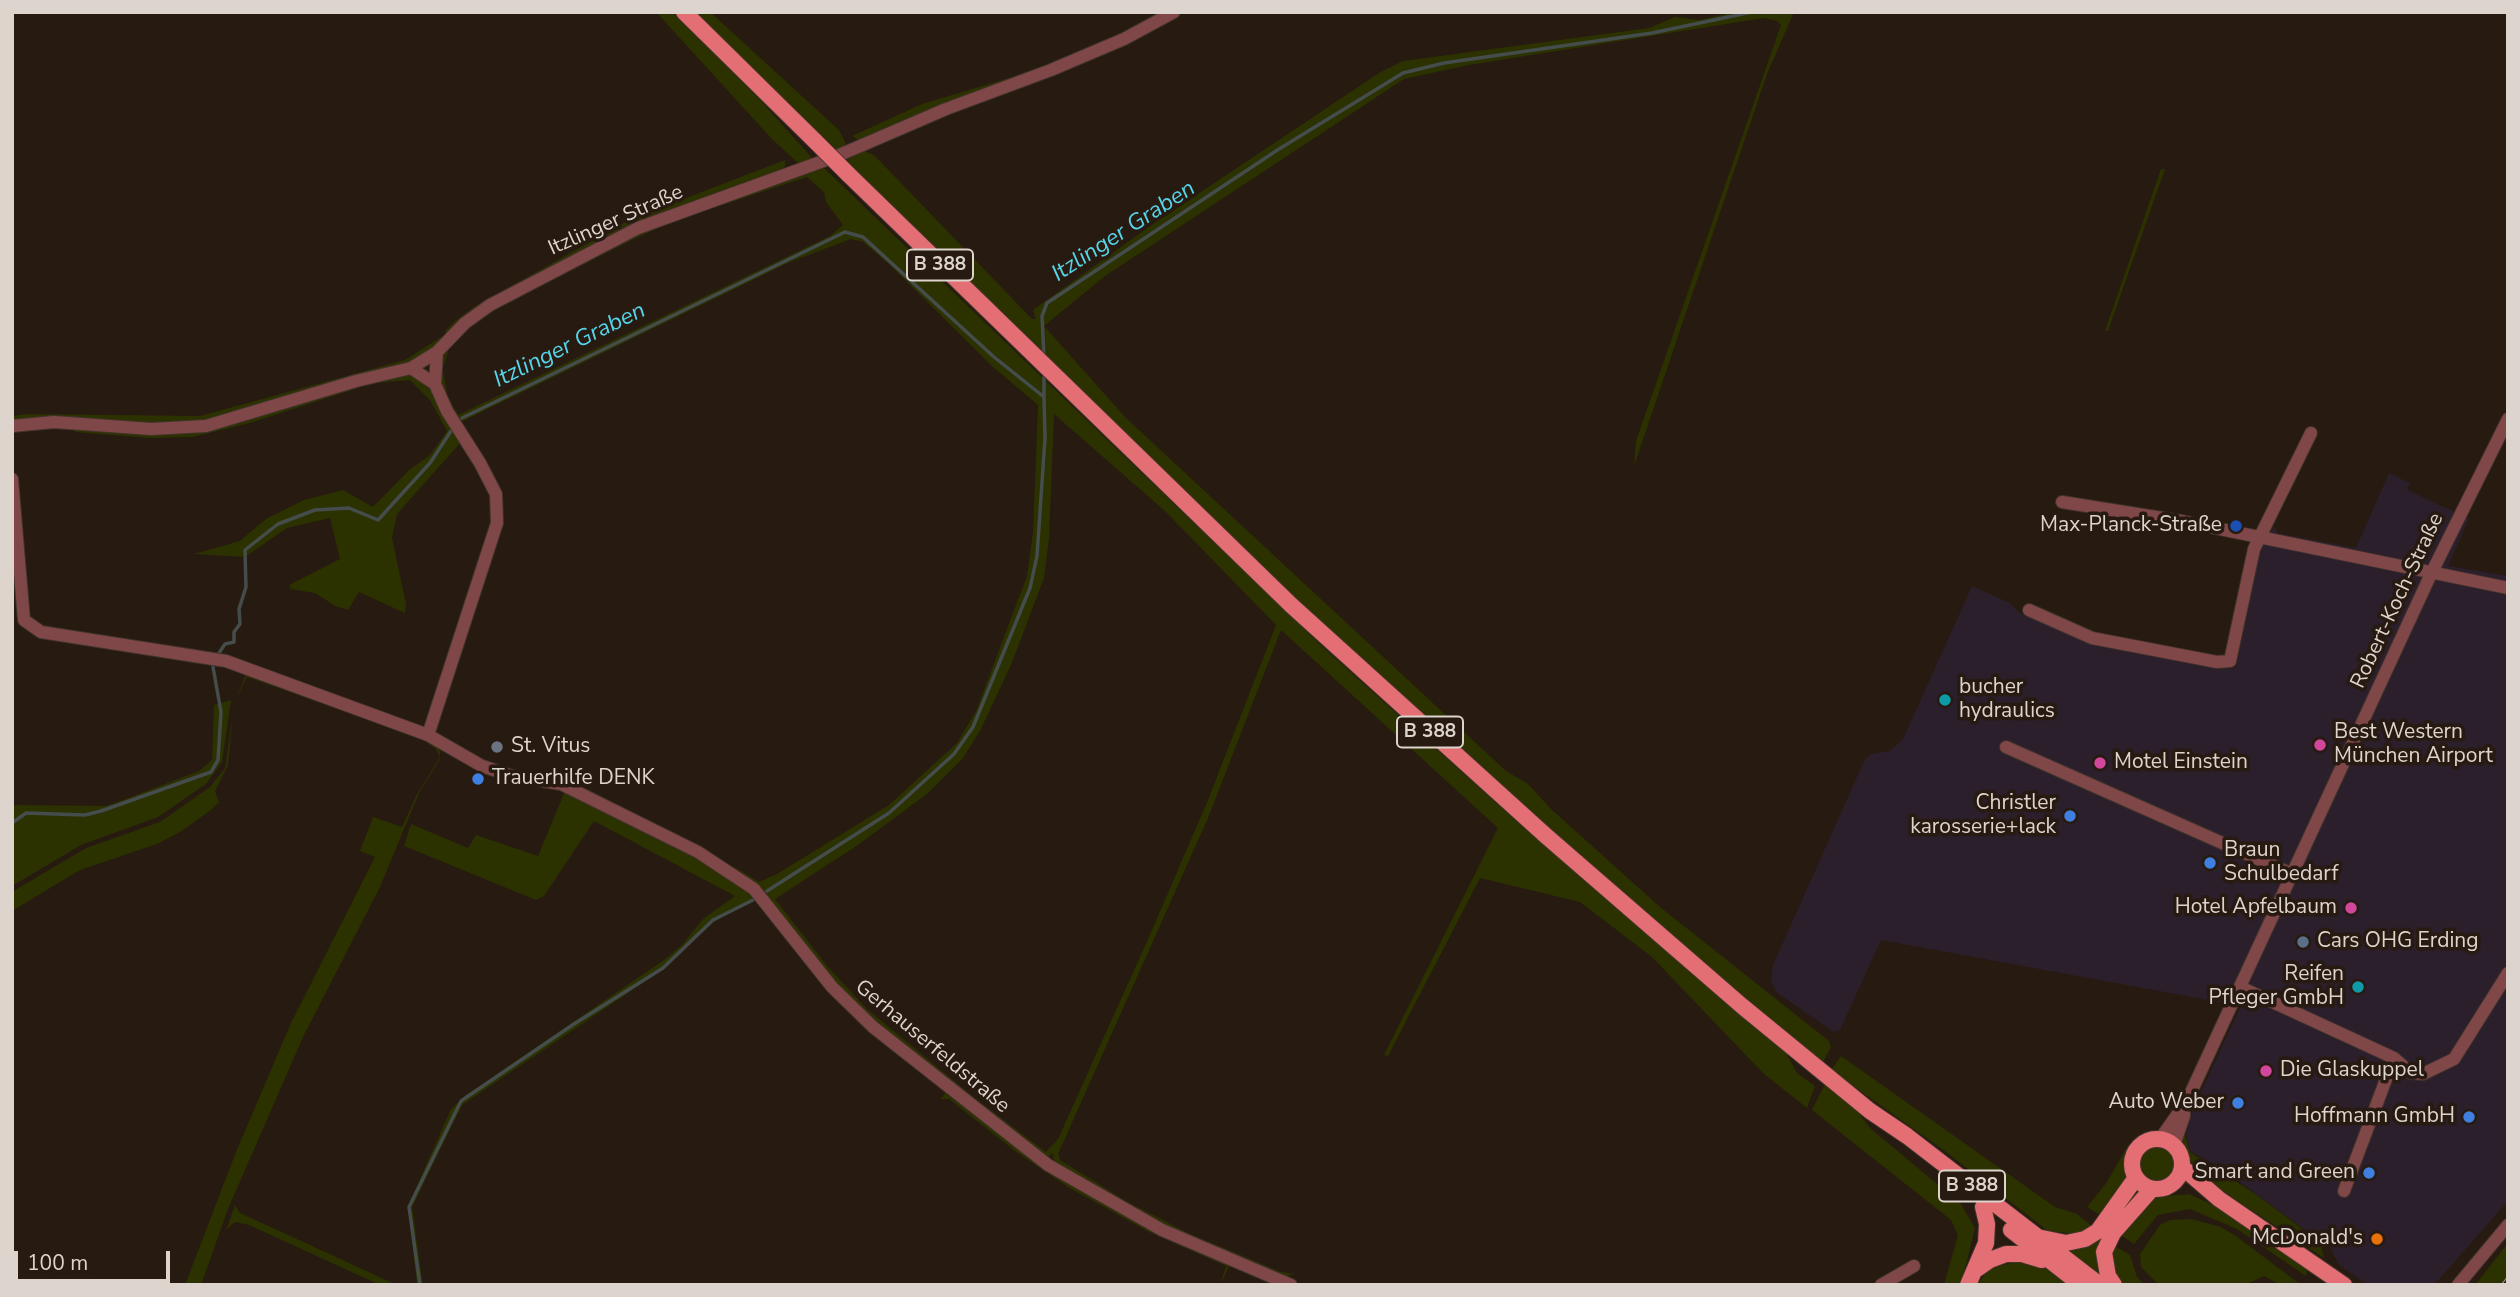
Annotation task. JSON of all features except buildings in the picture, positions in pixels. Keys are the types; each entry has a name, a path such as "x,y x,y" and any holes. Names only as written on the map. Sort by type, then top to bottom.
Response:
{"main road":[{"name":"B 388","path":"684,12 1078,401 1281,596 1545,835 1870,1111 2100,1285"},
{"name":"B 388","path":"1870,1111 1902,1142 2081,1285"},
{"path":"2151,1190 2135,1179 2132,1171 2134,1153 2145,1142 2167,1142 2181,1157 2182,1167 2173,1185"},
{"path":"2182,1167 2219,1199 2344,1285"},
{"path":"2037,1237 2066,1242 2085,1239 2098,1231 2135,1179"},
{"path":"2114,1285 2108,1276 2104,1252 2113,1233 2151,1190 2173,1185 2219,1199"},
{"name":"B 388","path":"1968,1285 1977,1269 1988,1233 1983,1207"},
{"name":"B 388","path":"1977,1269 1998,1256 2014,1253 2054,1264"}],"street":[{"name":"Itzlinger Straße","path":"12,426 54,422 150,429 206,426 356,381 411,368 437,352 465,323 498,300 638,228 837,156 946,109 1063,65 1124,39 1174,12"},
{"path":"428,735 497,523 496,494 447,411 436,384 437,352"},
{"path":"411,368 436,384"},
{"name":"Robert-Koch-Straße","path":"2167,1142 2176,1112 2184,1106 2431,574 2508,419"},
{"path":"2029,610 2092,638 2226,663 2233,657 2254,550 2311,433"},
{"name":"Gerhauserfeldstraße","path":"12,479 24,620 41,632 226,661 428,735 482,766 512,776 561,784 733,872 760,895 832,987 873,1027 1048,1165 1162,1230 1291,1285"},
{"path":"2062,502 2260,538 2508,588"},
{"path":"2006,747 2292,874"},
{"path":"2240,987 2394,1058 2411,1073 2423,1074 2454,1059 2508,973"},
{"path":"2344,1191 2394,1058"},
{"path":"2458,1285 2508,1225"},
{"path":"1881,1285 1914,1266"}],"shaded area":[{"path":"2389,473 2410,483 2407,489 2412,492 2469,519 2448,566 2508,576 2508,1201 2434,1285 2368,1285 2339,1265 2331,1249 2223,1170 2190,1151 2186,1135 2192,1111 2241,1006 1881,940 1840,1030 1834,1032 1776,992 1771,980 1773,965 1865,759 1872,754 1890,751 1903,739 1972,586 2010,603 2018,612 2089,641 2236,668 2262,541 2275,526 2277,533 2356,548"}],"green space":[{"path":"656,12 672,12 762,102 814,160 799,164 771,138"},
{"path":"693,12 710,12 839,130 846,144 837,150 823,136 820,137"},
{"path":"1734,12 1794,12 1767,74 1634,466 1636,441 1781,25 1777,21 1764,18 1469,65 1404,79 1105,276 1044,326 1126,418 1506,771 1528,784 1551,809 1660,907 1829,1041 1831,1047 1822,1064 1509,796 1335,638 855,172 857,170 847,160 864,151 874,155 1032,319 1036,319 1033,310 1153,224 1379,73 1403,61 1649,28 1675,17 1699,20"},
{"path":"1113,40 859,140 852,136 922,104 1039,69"},
{"path":"785,160 785,166 777,174 693,202 447,334 445,331 474,307 629,220"},
{"path":"823,167 1327,651 1516,821 1786,1053 1797,1073 1815,1086 1807,1108 1764,1074 1652,957 1580,902 1480,878 1388,1056 1384,1055 1498,828 1281,630 1208,818 1058,1154 1060,1160 1126,1201 1190,1234 1281,1272 1294,1274 1284,1277 1158,1223 1054,1163 1053,1153 1046,1158 886,1032 842,991 750,879 732,865 759,882 777,874 889,805 957,743 976,711 1027,576 1033,532 1038,405 992,366 889,264 863,242 851,239 790,262 458,423 441,387 445,348 476,317 661,221","holes":["807,177 824,192 826,202 843,225 830,236 458,415 447,394 443,369 450,344 473,324 505,303 674,221","1054,414 1165,511 1276,625 1208,800 1149,937 1058,1139 1046,1152 976,1099 867,1009 828,967 775,899 858,845 927,794 963,758 980,731 1011,665 1044,578 1049,539"]},
{"path":"2161,169 2165,169 2108,331 2105,331"},
{"path":"441,337 439,343 423,355 402,366 187,425 12,423 12,416 27,414 200,416 405,360"},
{"path":"414,373 432,390 462,441 397,514 392,538 406,604 405,613 359,592 348,610 335,606 315,593 291,589 289,585 340,559 330,518 287,528 245,557 194,554 240,541 266,519 304,500 343,490 373,507 409,470 430,455 447,431 430,400 410,380 373,383 250,423 193,437 149,438 75,432 75,427 185,431 350,385"},
{"path":"246,674 387,723 439,746 440,757 436,749 420,738 247,677 236,699"},
{"path":"231,700 222,762 206,784 158,817 81,845 12,886 12,805 107,806 199,771 212,760 214,705"},
{"path":"233,715 228,765 215,791 219,802 211,810 157,844 80,870 12,911 12,892 86,848 160,822 210,787 225,768"},
{"path":"440,757 419,793 380,887 303,1037 228,1209 201,1285 185,1285 236,1152 291,1023 375,857 360,851 373,817 402,827 416,796"},
{"path":"565,791 686,850 755,897 704,928 662,970 462,1105 412,1207 423,1285 417,1285 408,1206 451,1109 466,1095 664,960 682,945 703,919 735,896 594,821 544,896 536,900 404,846 411,824 468,848 476,835 538,856"},
{"path":"1841,1056 2055,1207 2077,1214 2093,1227 2079,1234 2048,1231 1946,1152 1831,1070"},
{"path":"1825,1084 1858,1112 1870,1128 1961,1204 1975,1228 1961,1285 1944,1285 1958,1235 1951,1220 1812,1110"},
{"path":"945,1093 1067,1183 1139,1224 1229,1266 1220,1285 1226,1266 1147,1231 1068,1187 1015,1151 949,1099 941,1099"},
{"path":"2188,1118 2185,1135 2190,1152 2254,1193 2320,1242 2324,1258 2193,1171 2183,1149 2182,1137"},
{"path":"2153,1130 2155,1133 2136,1140 2130,1148 2127,1159 2128,1178 2103,1217 2087,1207 2107,1182 2127,1147 2145,1132"},
{"path":"2157,1146 2170,1152 2176,1165 2170,1178 2157,1184 2144,1178 2138,1165 2144,1152"},
{"path":"2136,1187 2144,1193 2109,1229 2105,1283 2061,1249 2074,1249"},
{"path":"2189,1194 2226,1211 2307,1267 2306,1276 2237,1229 2190,1209 2158,1215 2134,1244 2119,1234 2155,1197"},
{"path":"235,1205 240,1213 397,1285 380,1285 249,1225 235,1222 226,1230"},
{"path":"2191,1219 2221,1227 2236,1236 2301,1285 2281,1285 2264,1276 2245,1285 2159,1285 2141,1267 2140,1254 2160,1225 2170,1220"},
{"path":"2508,1243 2508,1275 2500,1285 2475,1285"},
{"path":"2113,1245 2130,1255 2137,1277 2145,1285 2120,1285 2112,1272"},
{"path":"2014,1262 2032,1263 2051,1270 2071,1285 1977,1285 1989,1269"}],"waterway":[{"name":"Itzlinger Graben","path":"1044,358 1042,316 1047,303 1279,149 1403,73 1444,63 1652,33 1752,12"},
{"name":"Itzlinger Graben","path":"462,418 845,232 863,237 994,357 1044,397 1044,373"},
{"path":"767,891 889,813 954,754 973,727 1030,588 1037,556 1045,438 1044,397"},
{"name":"Itzlinger Graben","path":"219,653 225,644 234,642 234,632 240,624 239,609 246,587 245,550 278,524 315,510 349,508 378,520 430,463 451,431"},
{"name":"Itzlinger Graben","path":"12,823 26,813 85,815 101,811 211,772 218,760 221,712 213,667"},
{"path":"420,1285 409,1207 461,1101 574,1024 663,968 713,920 753,900"}],"railway":[{"path":"2504,1285 2508,1280"}],"place":[{"name":"Max-Planck-Straße","path":"2236,526"},
{"name":"bucher hydraulics","path":"1945,700"},
{"name":"Best Western München Airport","path":"2320,745"},
{"name":"St. Vitus","path":"497,747"},
{"name":"Motel Einstein","path":"2100,763"},
{"name":"Trauerhilfe DENK","path":"478,779"},
{"name":"Christler karosserie+lack","path":"2070,816"},
{"name":"Braun Schulbedarf","path":"2210,863"},
{"name":"Hotel Apfelbaum","path":"2351,908"},
{"name":"Cars OHG Erding","path":"2303,942"},
{"name":"Reifen Pfleger GmbH","path":"2358,987"},
{"name":"Die Glaskuppel","path":"2266,1071"},
{"name":"Auto Weber","path":"2238,1103"},
{"name":"Hoffmann GmbH","path":"2469,1117"},
{"name":"Smart and Green","path":"2369,1173"},
{"name":"McDonald's","path":"2377,1239"}]}
